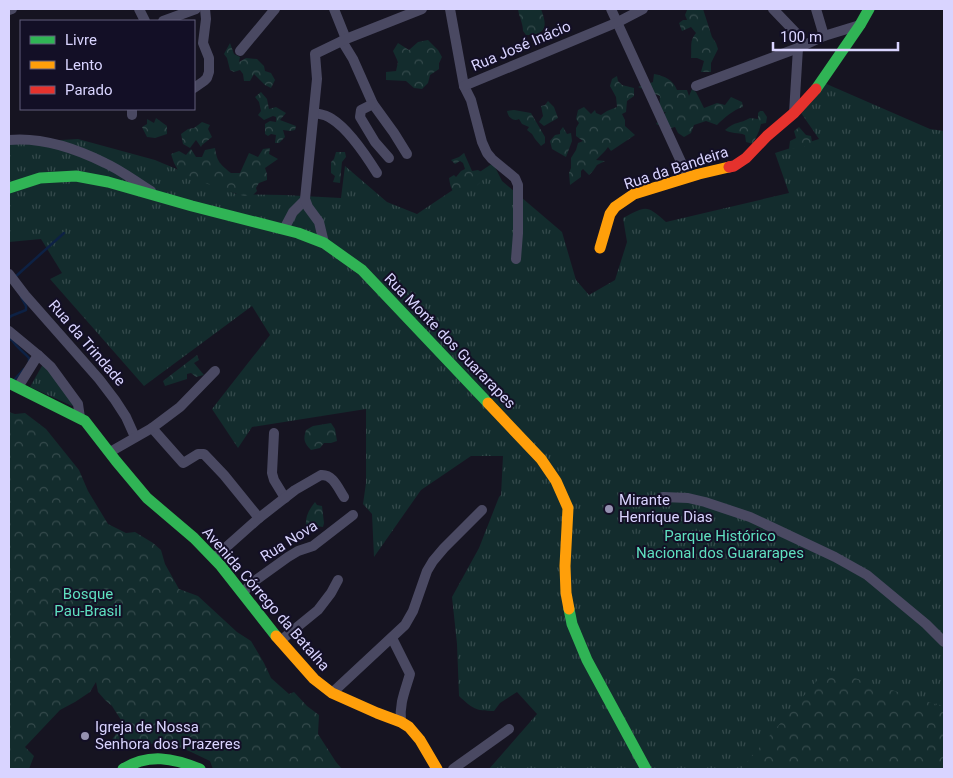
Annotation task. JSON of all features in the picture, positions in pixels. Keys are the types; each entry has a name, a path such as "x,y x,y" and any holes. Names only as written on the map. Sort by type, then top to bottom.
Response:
{"main road":[{"name":"Rua da Bandeira","path":"600,248 610,214 615,207 634,194 688,177 734,166 746,158 813,94 860,25 868,9"},
{"name":"Rua Monte dos Guararapes","path":"9,188 40,178 76,176 108,182 192,206 284,229 324,242 362,270 524,440 556,480 568,508 565,566 566,593 572,624 587,660 646,769"},
{"name":"Avenida Córrego da Batalha","path":"16,384 80,418 90,426 147,498 189,533 214,558 280,641 314,679 332,693 409,727 415,733 437,769"},
{"path":"123,769 138,761 162,758 183,762 200,769"}],"street":[{"path":"166,20 196,9"},
{"path":"195,87 207,78 209,72 209,58 203,42 206,19 205,9"},
{"path":"240,51 275,9"},
{"path":"334,9 344,40 373,104 394,132 406,154"},
{"path":"324,242 319,222 305,200 317,78 315,54 344,40 422,9"},
{"path":"450,9 464,86 471,100 482,142 492,159 515,178 518,185 516,259"},
{"path":"611,9 688,177"},
{"name":"Rua José Inácio","path":"464,86 618,22 643,9"},
{"path":"773,9 797,34 801,46 794,113"},
{"path":"816,9 824,36"},
{"path":"696,86 824,36 860,25"},
{"path":"373,104 361,110 360,117 375,142 389,158"},
{"path":"314,112 331,118 338,123 366,155 377,173"},
{"path":"9,140 50,143 74,151 106,163 158,195"},
{"path":"284,229 293,212 305,200"},
{"name":"Rua da Trindade","path":"9,274 25,295 99,379 126,416 135,437"},
{"path":"9,331 51,367 78,404 80,418"},
{"path":"16,384 38,355"},
{"path":"110,452 152,428 180,407 215,371"},
{"path":"152,428 182,463 198,454 204,454 259,518"},
{"path":"274,434 272,473 285,498"},
{"path":"214,558 259,518 306,483 321,475 324,474 330,477 344,497"},
{"path":"663,497 688,498 750,517 835,557 867,575 926,624 944,642"},
{"path":"332,693 405,625 413,611 427,571 433,561 482,510"},
{"name":"Rua Nova","path":"242,593 256,580 288,557 313,546 353,515"},
{"path":"280,641 318,610 338,580"},
{"path":"392,638 410,674 401,704 401,722"},
{"path":"453,769 509,729"}],"green space":[{"path":"518,9 541,9 545,24 542,31 533,35 526,35 523,31"},
{"path":"703,9 718,49 711,63 711,72 701,72 704,61 691,58 692,42 696,33 691,27 682,31 679,23 687,20 685,15 687,10"},
{"path":"428,40 442,57 439,69 430,75 428,83 422,89 414,88 406,81 386,80 386,72 396,71 398,62 393,51 398,43 409,50 418,42"},
{"path":"230,43 234,54 240,57 239,62 246,58 257,59 264,66 265,71 271,73 275,80 271,88 254,74 250,81 244,81 240,70 234,72 230,70 224,54"},
{"path":"654,74 668,79 677,90 687,90 689,96 692,89 696,92 704,108 717,103 725,105 731,97 742,102 743,107 732,112 717,125 706,121 694,125 691,133 684,137 678,133 675,127 668,129 656,124 666,112 660,113 660,96 638,87 653,82"},
{"path":"617,76 618,81 622,85 634,88 634,96 627,101 626,112 622,114 625,126 635,135 611,151 608,147 596,160 605,161 597,165 589,175 583,169 581,177 570,185 571,158 578,143 583,141 576,136 576,128 579,123 576,119 578,110 584,107 591,114 595,110 596,113 601,115 617,107 616,97 610,86 612,79"},
{"name":"Parque Histórico Nacional dos Guararapes","path":"822,82 930,129 944,131 944,769 489,769 537,714 517,692 500,703 494,711 474,708 459,696 457,644 452,597 479,548 501,495 503,456 471,456 421,490 374,557 372,514 363,504 366,483 366,409 252,427 238,448 212,409 270,335 252,306 144,386 50,279 62,273 41,239 9,242 9,143 78,139 155,160 236,194 341,198 345,166 387,202 417,214 493,163 502,181 562,232 576,280 589,295 615,280 627,242 623,218 641,209 646,209 654,212 666,222 789,193 775,153 819,139 799,110"},
{"path":"261,92 267,99 269,109 276,107 286,113 280,120 296,126 295,130 283,130 285,137 279,143 275,143 276,135 271,134 268,136 265,134 265,124 270,121 276,122 276,117 273,116 264,120 258,115 261,111 259,102 255,97"},
{"path":"548,101 554,107 558,118 544,126 539,122 543,116 541,106 545,105"},
{"path":"514,110 531,113 545,137 545,143 541,146 527,130 529,127 522,124 519,119 515,120 508,115 507,111"},
{"path":"760,111 763,111 767,117 766,123 761,124 753,144 746,142 745,135 725,130 750,118 758,119"},
{"path":"156,118 167,126 167,134 155,138 147,137 142,127 147,124 147,119 154,123"},
{"path":"202,122 210,125 208,129 212,137 201,147 196,140 190,148 183,144 181,134"},
{"path":"563,127 567,134 571,133 572,141 566,157 552,149 550,141 555,135 560,134"},
{"path":"799,127 806,135 811,136 812,142 801,148 789,149 790,141 796,138 794,131"},
{"path":"215,148 220,162 231,173 240,173 249,153 258,157 263,149 270,148 269,154 278,159 265,168 267,180 259,183 256,188 257,191 253,195 244,196 220,189 179,172 171,154 179,151 186,155 191,149 196,157 202,157 205,150"},
{"path":"336,152 345,152 346,157 342,162 340,183 333,182 335,176 331,173 331,162"},
{"path":"464,153 472,171 478,170 483,173 485,178 461,196 452,189 449,178 454,175 456,177 465,169 460,161 455,164 451,160"},
{"path":"197,355 199,360 194,363 204,375 196,377 191,373 187,374 187,379 165,386 163,381"},
{"path":"43,364 79,409 30,387"},
{"name":"Bosque Pau-Brasil","path":"9,412 15,414 25,413 46,429 79,470 88,491 108,524 126,533 135,532 153,543 161,550 165,564 179,589 198,596 237,632 251,641 271,678 289,694 294,692 307,706 319,715 318,734 342,769 213,769 210,761 192,752 160,744 141,744 112,751 108,749 109,745 123,723 112,706 98,692 96,682 90,692 60,710 25,747 34,756 29,769 9,769"},
{"path":"331,423 335,429 337,441 324,443 320,448 311,450 305,441 306,430 313,426"},
{"path":"315,502 317,505 322,506 324,523 323,527 316,526 312,529 306,527 306,520"},
{"path":"827,669 944,707 944,769 741,769"}],"waterway":[{"path":"15,277 64,233"},
{"path":"9,318 26,310 21,297"},
{"path":"9,339 29,358 29,363"},
{"path":"14,380 24,369"}],"traffic: fast":[{"path":"816,89 869,9"},
{"path":"9,188 40,178 76,176 108,182 298,233 324,243 362,270 488,403"},
{"path":"9,383 85,421 147,498 194,538 221,566 276,636"},
{"path":"569,609 572,624 587,660 646,769"},
{"path":"123,769 152,759 171,760 200,769"}],"traffic: slow":[{"path":"600,248 610,214 615,207 634,194 729,167"},
{"path":"488,403 541,459 556,481 568,508 565,566 566,593 569,609"},
{"path":"276,636 314,679 332,693 409,727 420,740 437,769"}],"traffic: jam":[{"path":"729,167 746,158 767,136 794,113 816,89"}],"place":[{"name":"Mirante Henrique Dias","path":"609,509"},
{"name":"Igreja de Nossa Senhora dos Prazeres","path":"85,736"}]}
